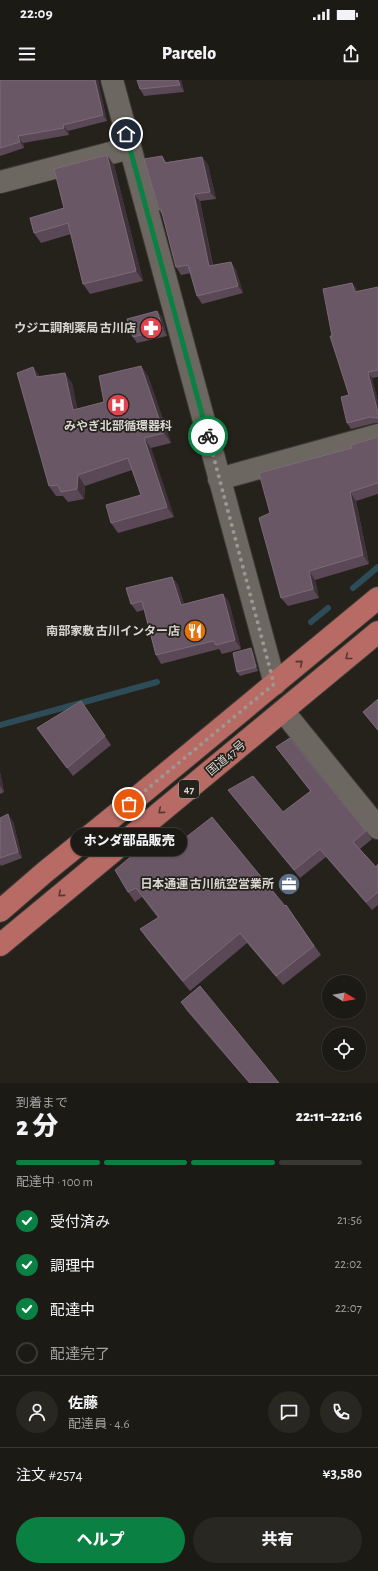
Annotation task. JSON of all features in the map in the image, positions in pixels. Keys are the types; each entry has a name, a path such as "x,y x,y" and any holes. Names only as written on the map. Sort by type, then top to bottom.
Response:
{"highway":[{"name":"47","path":"0,911 45,872 378,598"},
{"name":"国道47号","path":"0,945 378,632"}],"street":[{"path":"112,80 274,684"},
{"path":"0,182 130,148"},
{"path":"220,479 378,435"},
{"path":"283,711 378,828"}],"building":[{"path":"0,80 95,80 103,115 63,125 64,128 18,136 20,142 0,148"},
{"path":"137,80 178,80 180,85 140,89"},
{"path":"107,155 136,271 83,284 68,223 34,233 30,218 64,208 54,169"},
{"path":"162,156 165,163 202,157 210,192 194,194 209,266 231,262 238,286 197,296 188,265 176,267 161,209 159,210 144,159"},
{"path":"352,283 355,292 378,287 378,370 368,372 378,418 370,417 347,423 341,397 349,395 330,336 332,336 323,289"},
{"path":"157,311 163,329 133,337 127,319"},
{"path":"141,366 164,433 144,438 167,507 111,523 106,505 141,495 128,458 78,475 77,489 61,492 58,485 49,486 17,373 33,367 36,377 65,373 73,410 104,402 99,376"},
{"path":"378,436 378,483 350,492 363,555 309,571 313,589 281,598 259,518 270,513 259,473 352,448 351,445"},
{"path":"172,577 181,605 223,594 235,640 216,645 213,641 156,655 142,601 131,604 126,588"},
{"path":"251,648 256,667 237,672 233,653"},
{"path":"378,699 378,730 363,712"},
{"path":"81,701 105,736 67,768 37,728"},
{"path":"290,738 366,831 353,842 376,867 378,864 378,892 366,902 320,849 294,870 228,790 253,776 283,812 311,791 276,747"},
{"path":"8,814 18,852 0,858 0,818"},
{"path":"212,817 285,906 286,905 314,946 276,976 240,933 183,981 140,929 159,917 136,888 128,892 115,870 154,837 167,852"},
{"path":"200,986 279,1083 250,1083 181,1002"}],"waterway":[{"path":"353,588 378,567"},
{"path":"311,622 328,608"},
{"path":"0,725 157,682"}],"way so far":[{"path":"129,804 274,684 208,436"}],"place":[{"name":"ウジエ調剤薬局 古川店","path":"151,328"},
{"name":"みやぎ北部循環器科","path":"118,405"},
{"name":"南部家敷 古川インター店","path":"195,631"},
{"name":"ホンダ部品販売","path":"129,804"},
{"name":"日本通運 古川航空営業所","path":"289,884"}],"route":[{"path":"126,134 133,155 208,436"}]}
